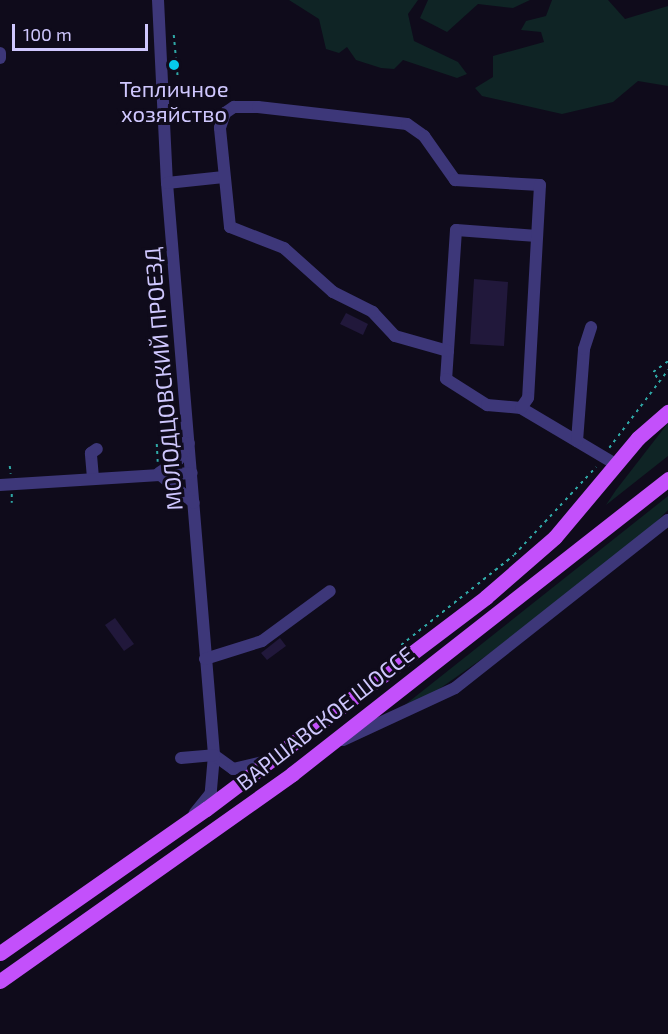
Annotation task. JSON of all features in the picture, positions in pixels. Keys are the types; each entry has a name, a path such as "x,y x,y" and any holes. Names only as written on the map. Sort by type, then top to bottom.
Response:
{"main road":[{"path":"638,438 668,400"},
{"path":"638,438 668,412"},
{"name":"ВАРШАВСКОЕ ШОССЕ","path":"0,953 280,755 519,569 573,518 611,460 638,438"},
{"name":"ВАРШАВСКОЕ ШОССЕ","path":"0,981 303,765 668,479"}],"street":[{"name":"МОЛОДЦОВСКИЙ ПРОЕЗД","path":"158,0 168,183 214,755 211,793 190,820"},
{"path":"448,351 395,336 373,312 333,292 284,248 230,227 220,128 225,113 234,107 407,124 424,136 455,180 540,185 528,398 521,408"},
{"path":"168,183 224,177"},
{"path":"537,236 456,230 446,379 487,405 521,408 611,460"},
{"path":"577,441 584,349 591,327"},
{"path":"158,473 178,460 189,442"},
{"path":"93,478 91,451 97,449"},
{"path":"158,473 194,503"},
{"path":"3,485 158,473 192,473"},
{"path":"303,765 361,731 454,688 668,520"},
{"path":"205,658 262,641 330,591"},
{"path":"180,758 214,755 239,770 280,755"}],"path":[{"path":"174,35 178,78"},
{"path":"400,646 531,540 611,460 655,390 657,379 653,372 668,361"},
{"path":"657,379 668,370"}],"green space":[{"path":"289,0 418,0 408,14 414,41 458,62 467,74 457,78 403,60 394,69 381,68 356,60 347,47 339,53 326,49 319,19"},
{"path":"428,0 530,0 513,8 478,4 447,32 420,18"},
{"path":"552,0 608,0 625,19 668,6 668,86 638,81 613,102 562,114 482,96 475,88 493,77 493,56 544,42 541,32 521,30 526,21 546,16"},
{"path":"668,423 668,456 606,505 616,490"},
{"path":"668,496 668,510 645,533 493,651 428,697 401,708"}],"building":[{"path":"474,279 508,282 504,346 470,344"},
{"path":"346,313 368,324 363,335 340,324"},
{"path":"115,618 134,644 124,651 105,625"},
{"path":"280,638 286,646 267,660 261,653"}],"place":[{"name":"Тепличное хозяйство","path":"174,65"}]}
